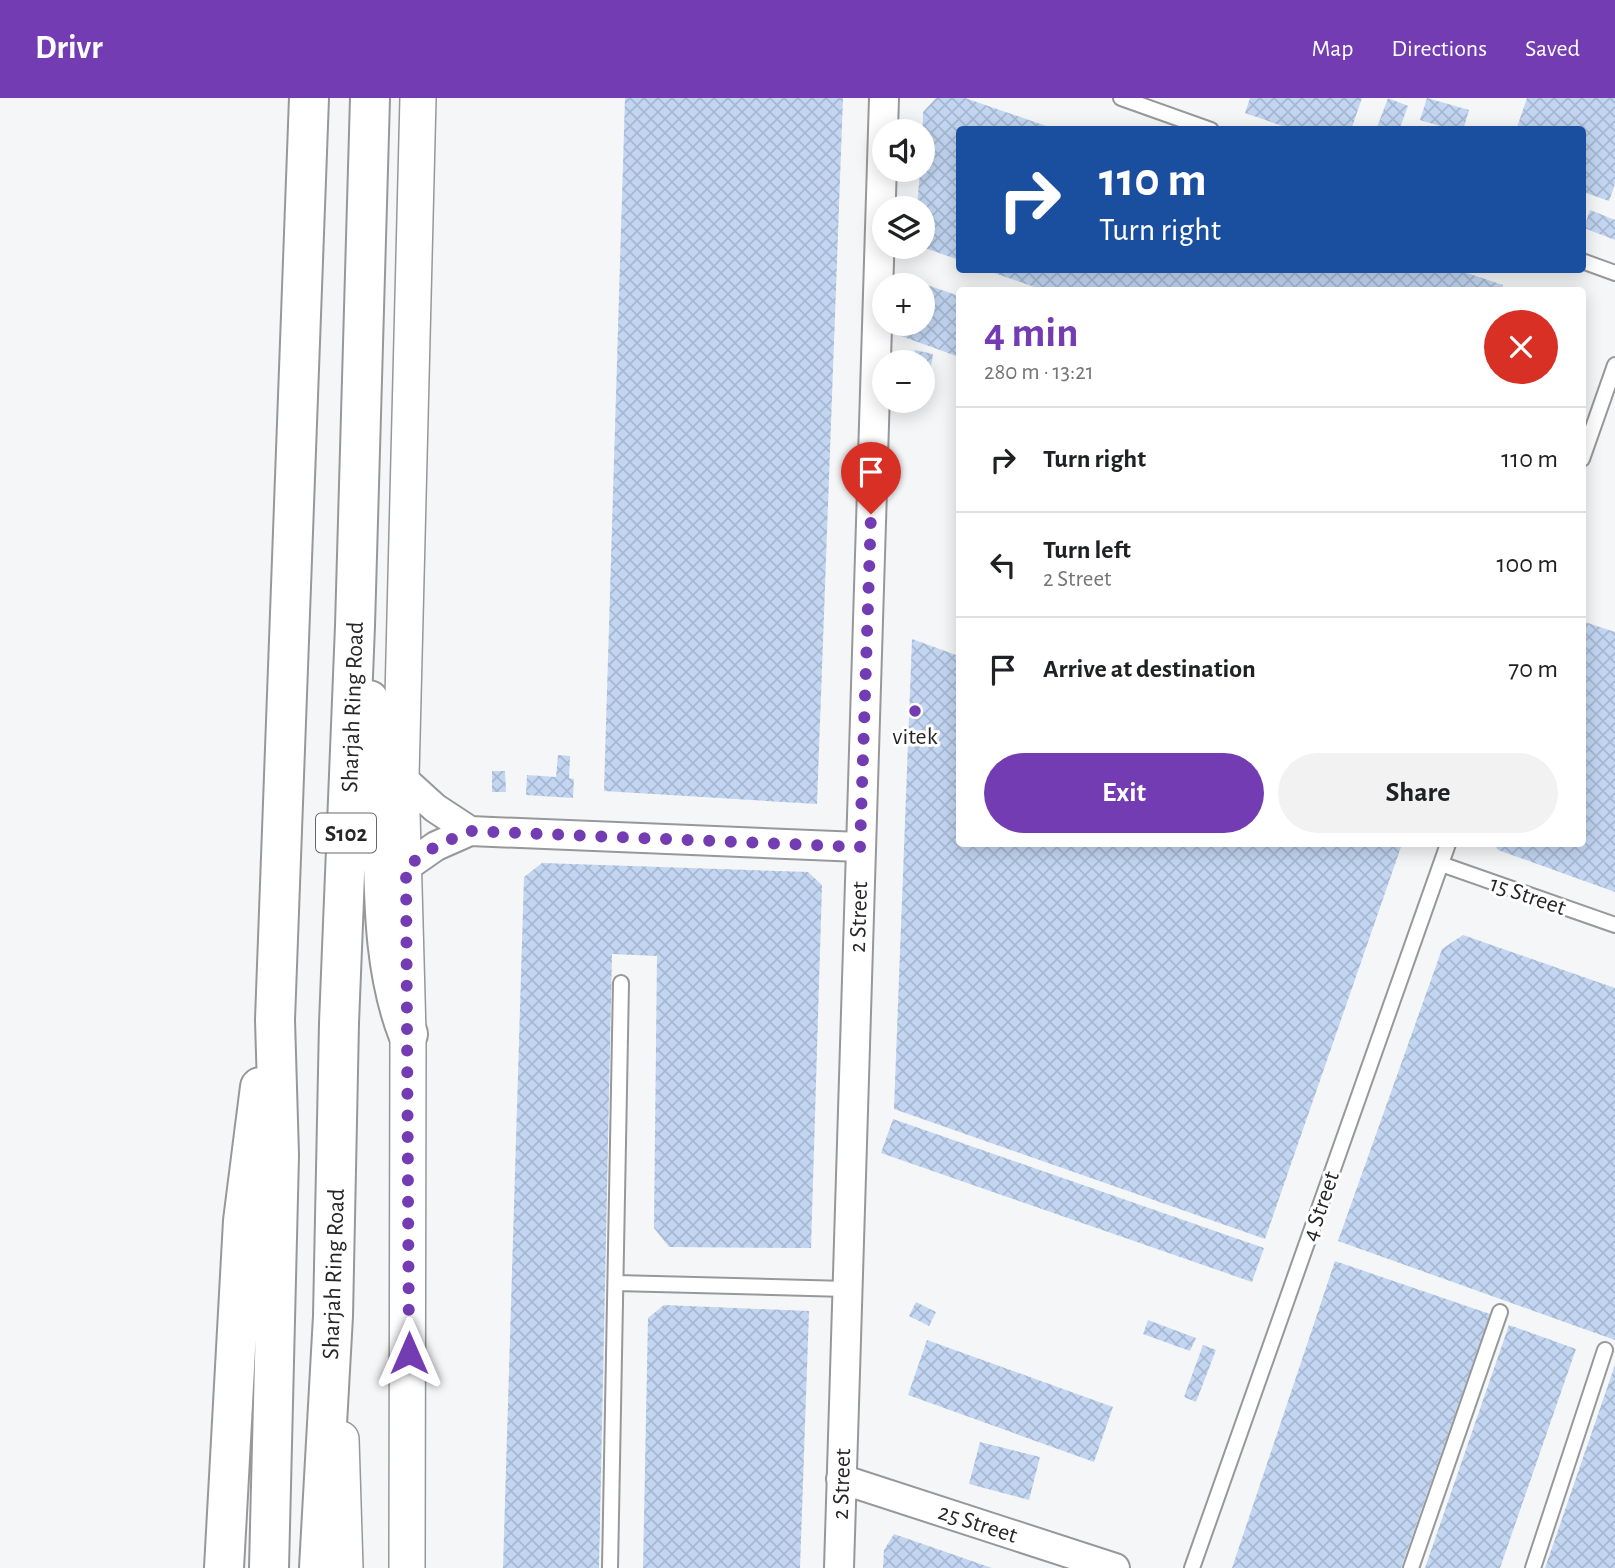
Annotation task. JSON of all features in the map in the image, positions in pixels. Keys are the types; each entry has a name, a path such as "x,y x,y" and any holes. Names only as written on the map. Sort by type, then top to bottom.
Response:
{"highway":[{"name":"S102","path":"269,1568 279,1155 275,1020 309,98"},
{"name":"Sharjah Ring Road","path":"319,1568 333,1316 339,1023 355,626 370,98"},
{"path":"355,626 378,755 391,973 398,1008 408,1034"},
{"path":"224,1568 243,1221 254,1127 275,1020"}],"street":[{"path":"407,1568 408,1034 406,867 401,777 418,98"},
{"name":"2 Street","path":"839,1568 884,98"},
{"path":"401,777 435,808 470,831"},
{"path":"406,867 436,846 470,831 860,847"},
{"path":"333,1316 340,1409 345,1568"},
{"name":"25 Street","path":"842,1479 1115,1568"}],"lane":[{"path":"1121,98 1199,126"},
{"path":"1586,262 1615,272"},
{"path":"1586,448 1615,365"},
{"name":"4 Street","path":"1192,1568 1447,847"},
{"name":"15 Street","path":"1441,864 1615,925"},
{"path":"610,1568 621,983"},
{"path":"615,1283 846,1289"},
{"path":"1411,1568 1500,1312"},
{"path":"1533,1568 1605,1350"}],"building":[{"path":"625,98 843,98 817,804 604,791"},
{"path":"936,98 965,98 1046,126 956,126 956,259 935,252 935,196 918,196 919,182 935,182 935,119 923,119 923,112"},
{"path":"1250,98 1362,98 1352,126 1282,126 1245,113"},
{"path":"1388,98 1408,106 1400,126 1378,126"},
{"path":"1427,98 1469,110 1464,126 1440,126 1420,120"},
{"path":"1527,98 1615,98 1615,184 1609,201 1586,193 1586,126 1517,126"},
{"path":"1590,210 1615,220 1615,240 1586,229"},
{"path":"995,273 1467,273 1503,285 1503,287 1034,287"},
{"path":"935,288 956,295 956,356 901,336 935,336"},
{"path":"1586,622 1615,632 1615,892 1496,847 1586,847"},
{"path":"912,639 956,655 956,847 1401,847 1265,1239 894,1109"},
{"path":"558,755 570,756 569,778 574,779 573,798 526,795 527,775 556,777"},
{"path":"492,771 505,771 506,792 492,792"},
{"path":"542,863 808,872 822,885 811,1248 669,1247 654,1228 657,956 612,954 599,1568 503,1568 524,877"},
{"path":"1463,935 1615,988 1615,1340 1338,1241 1442,949"},
{"path":"893,1119 1264,1248 1252,1282 881,1153"},
{"path":"1335,1261 1490,1314 1401,1568 1232,1568"},
{"path":"916,1302 936,1312 929,1326 909,1316"},
{"path":"664,1305 809,1311 800,1568 643,1568 648,1318"},
{"path":"1148,1320 1196,1338 1190,1351 1143,1334"},
{"path":"1509,1325 1576,1349 1500,1568 1425,1568"},
{"path":"927,1340 1113,1407 1094,1462 908,1395"},
{"path":"1203,1345 1216,1350 1196,1402 1184,1397"},
{"path":"1615,1365 1615,1568 1545,1568"},
{"path":"980,1442 1040,1457 1029,1500 969,1484"},
{"path":"894,1534 992,1568 883,1568 884,1550"}],"place":[{"name":"vitek","path":"915,711"}],"route":[{"path":"409,1353 406,867 420,855 470,831 860,847 871,514"}]}
